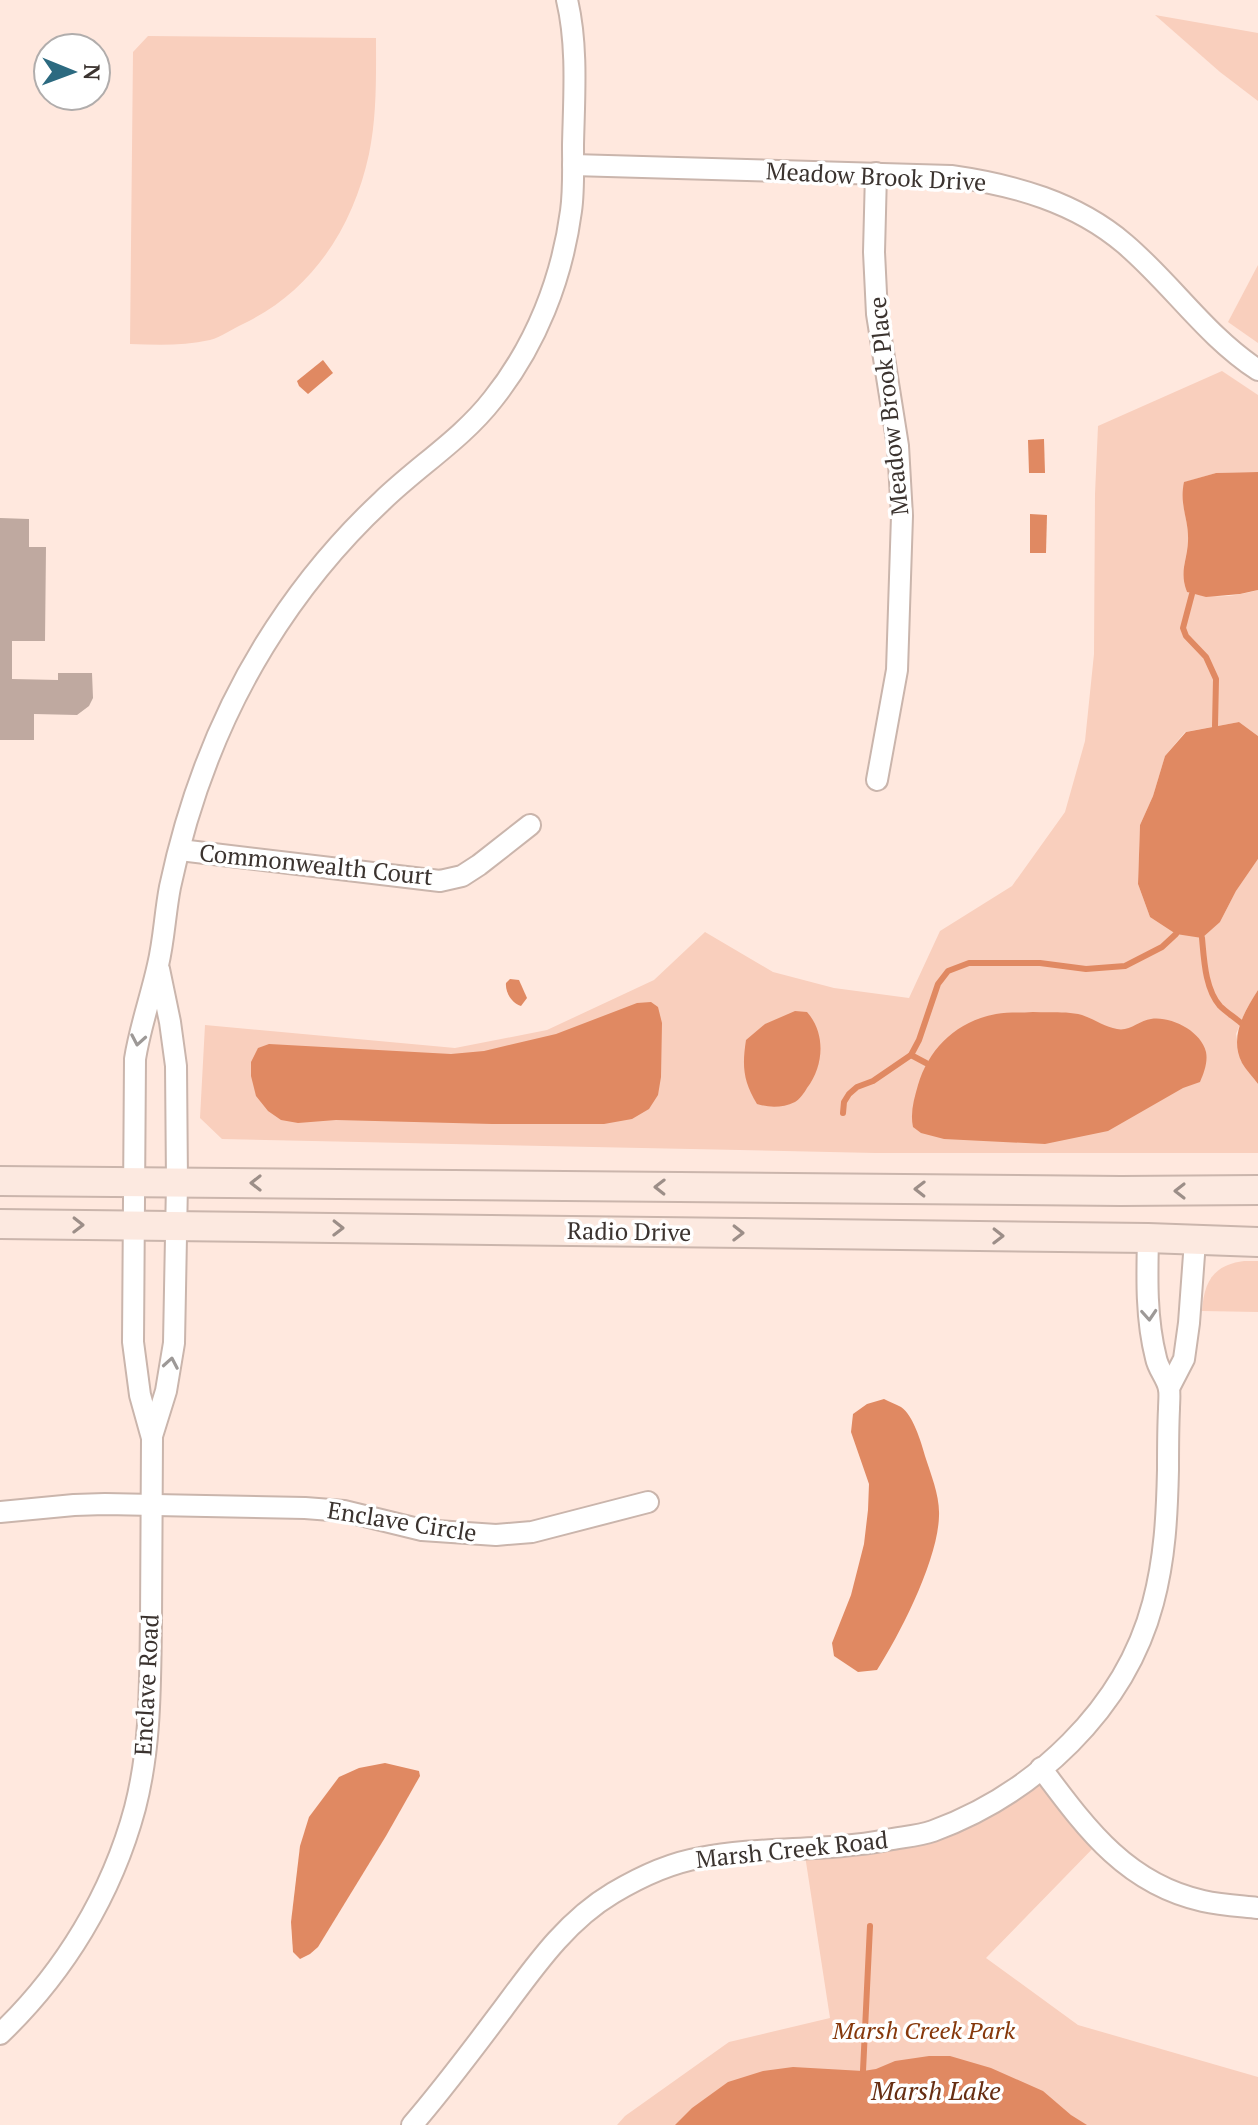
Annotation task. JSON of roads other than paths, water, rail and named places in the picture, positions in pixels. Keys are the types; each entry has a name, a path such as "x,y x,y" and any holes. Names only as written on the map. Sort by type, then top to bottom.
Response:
{"main road":[{"name":"Radio Drive","path":"0,1181 1258,1190"},
{"name":"Radio Drive","path":"0,1224 1148,1238 1258,1242"}],"street":[{"path":"158,965 170,887 200,776 240,685 297,598 343,543 381,501 472,423 493,400 529,345 555,282 572,208 574,66 567,0"},
{"name":"Meadow Brook Drive","path":"573,165 951,176 1030,192 1064,206 1124,243 1227,348 1258,370"},
{"name":"Meadow Brook Place","path":"876,173 874,252 877,314 898,446 902,516 897,670 877,780"},
{"name":"Commonwealth Court","path":"180,850 440,881 462,876 530,825"},
{"name":"Enclave Road","path":"0,2034 26,2010 56,1973 100,1901 135,1807 145,1758 150,1709 152,1438 140,1395 133,1342 135,1059 140,1028 158,965"},
{"name":"Enclave Road","path":"152,1438 166,1391 174,1343 177,1183 176,1066 158,965"},
{"name":"Marsh Creek Road","path":"1148,1238 1150,1326 1156,1362 1169,1388"},
{"name":"Marsh Creek Road","path":"412,2125 442,2090 545,1952 574,1922 611,1894 656,1870 699,1858 851,1846 930,1832 971,1815 1005,1796 1067,1747 1092,1719 1136,1648 1162,1568 1167,1525 1169,1388 1184,1359 1195,1241"},
{"name":"Enclave Circle","path":"0,1512 74,1505 305,1508 344,1511 422,1530 496,1535 532,1532 648,1502"},
{"path":"1041,1768 1079,1819 1112,1855 1154,1884 1205,1902 1258,1908"}],"water":[{"path":"323,360 333,373 308,394 297,381"},
{"path":"1044,439 1045,473 1029,473 1028,440"},
{"path":"1258,472 1258,590 1206,597 1187,592 1184,578 1188,541 1184,482 1216,473"},
{"path":"1030,514 1047,515 1046,553 1030,553"},
{"path":"1239,722 1258,736 1258,859 1220,922 1202,938 1176,934 1150,917 1138,884 1140,825 1165,756 1186,732"},
{"path":"510,979 519,980 527,998 521,1006 508,994 506,983"},
{"path":"1258,990 1258,1084 1242,1063 1237,1044 1243,1016"},
{"path":"651,1002 658,1007 662,1023 661,1077 658,1095 649,1109 632,1119 604,1124 336,1120 298,1123 281,1120 268,1111 256,1096 251,1076 251,1062 258,1048 269,1044 451,1054 484,1051 556,1034 637,1003"},
{"path":"795,1011 807,1012 817,1030 820,1050 817,1070 805,1092 795,1102 776,1107 757,1104 745,1073 746,1040 765,1024"},
{"path":"1000,1013 1076,1014 1121,1029 1151,1019 1176,1023 1192,1032 1203,1044 1206,1060 1203,1075 1200,1082 1183,1088 1108,1131 1045,1144 944,1139 921,1133 913,1127 913,1106 918,1085 929,1059 946,1038 982,1018"},
{"path":"884,1399 901,1407 913,1422 935,1486 939,1516 925,1575 896,1637 877,1670 858,1672 834,1656 832,1643 851,1595 864,1544 868,1510 869,1484 851,1432 853,1414 867,1404"},
{"path":"385,1763 419,1771 420,1776 318,1947 300,1959 293,1952 291,1922 300,1846 309,1817 339,1777 359,1768"},
{"name":"Marsh Lake","path":"950,2056 991,2068 1043,2091 1087,2125 675,2125 692,2108 728,2082 763,2071 793,2067 863,2071 895,2061"}],"waterway":[{"path":"1192,594 1183,628 1186,636 1206,657 1216,679 1215,726"},
{"path":"843,1113 844,1102 857,1087 873,1081 911,1055 938,984 948,971 969,963 1040,963 1086,969 1125,966 1162,947 1176,934"},
{"path":"1202,938 1211,991 1220,1006 1241,1023"},
{"path":"911,1055 926,1063"},
{"path":"863,2071 870,1926"}],"park label":[{"name":"Marsh Creek Park","path":"924,2031"}]}
